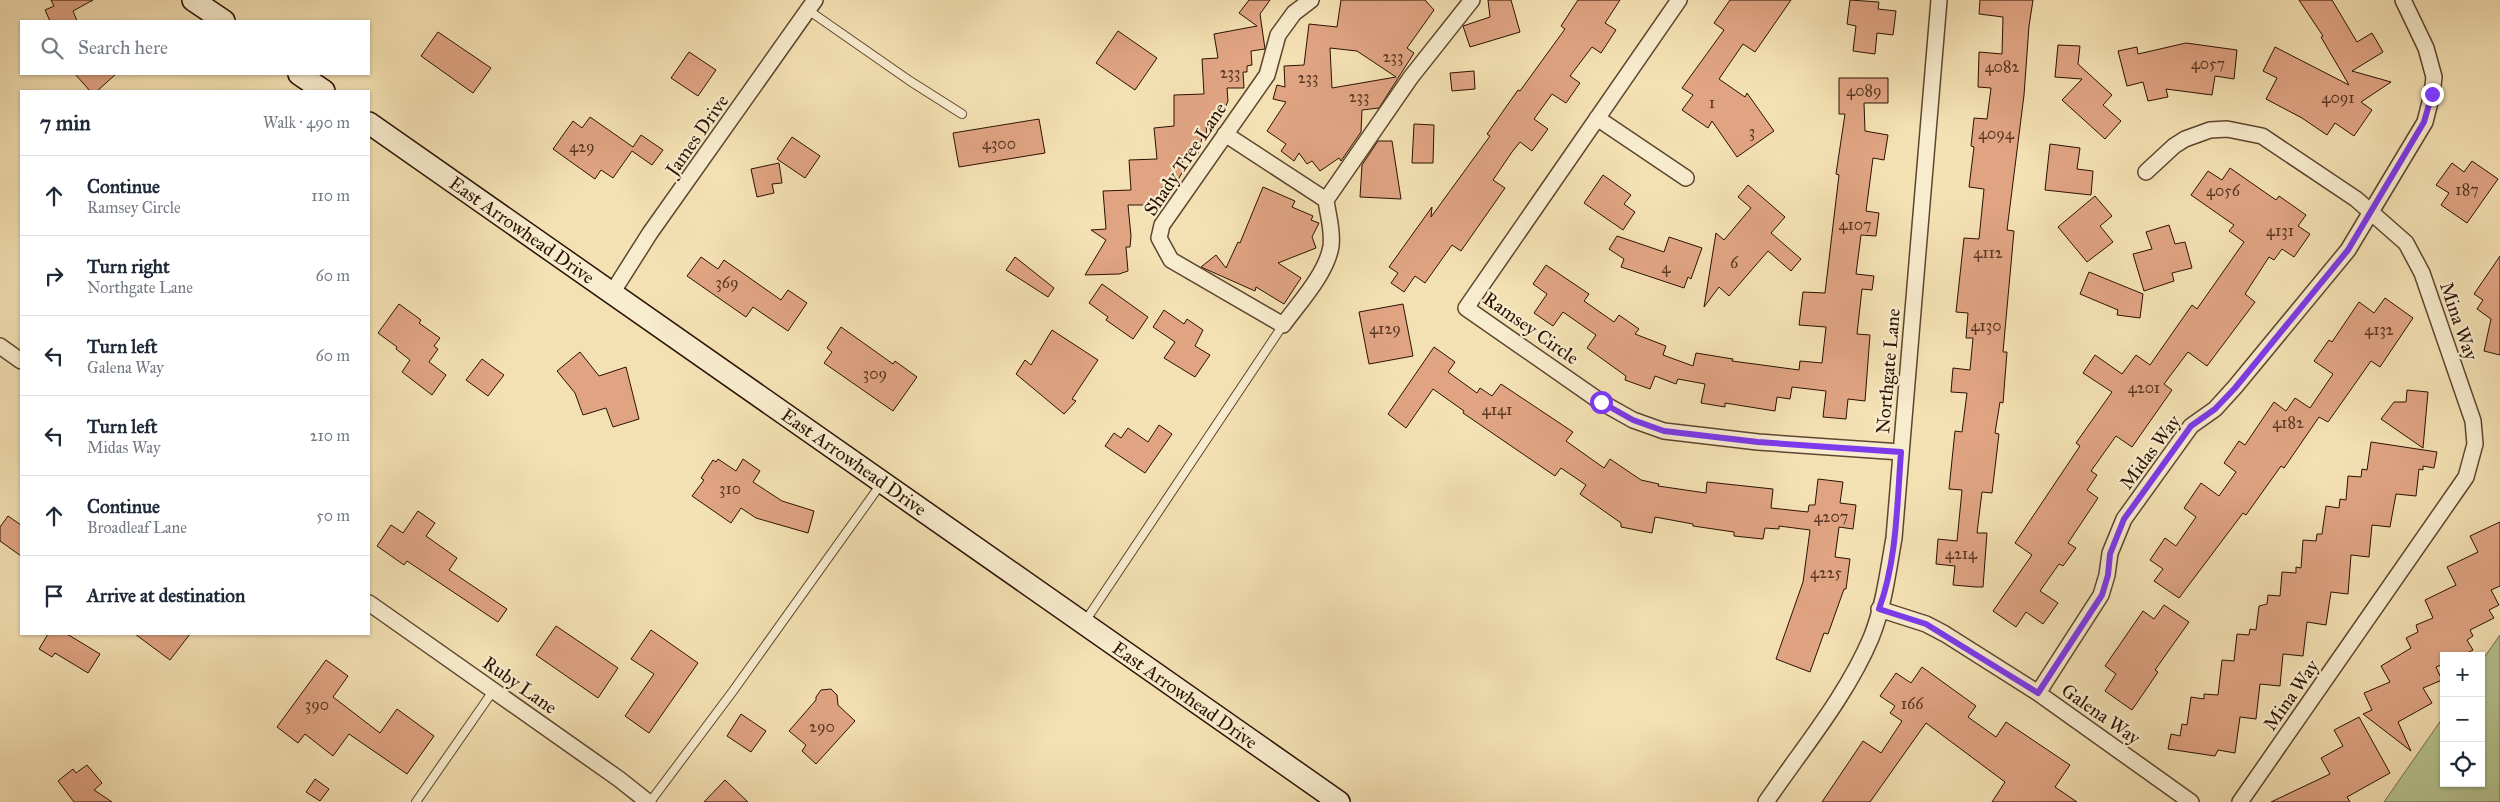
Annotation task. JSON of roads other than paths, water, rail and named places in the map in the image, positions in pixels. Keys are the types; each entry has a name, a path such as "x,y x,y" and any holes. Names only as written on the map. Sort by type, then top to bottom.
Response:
{"street":[{"path":"193,0 223,20"},
{"name":"Shady Tree Lane","path":"1283,325 1171,260 1159,238 1162,225 1267,75 1278,35 1294,13 1311,0"},
{"path":"1283,325 1326,263 1331,246 1331,228 1326,200 1411,77 1472,0"},
{"name":"Ramsey Circle","path":"1679,0 1466,308 1601,402 1633,420 1664,431 1758,442 1901,452"},
{"name":"Northgate Lane","path":"1766,802 1846,685 1871,637 1884,595 1894,538 1939,0"},
{"name":"Midas Way","path":"2038,693 2102,595 2108,575 2110,554 2124,519 2191,426 2215,409 2235,388 2348,250 2424,122 2432,94 2434,77 2426,48 2403,0"},
{"name":"James Drive","path":"612,293 650,233 812,5"},
{"path":"300,75 323,90"},
{"path":"1597,118 1686,178"},
{"name":"East Arrowhead Drive","path":"370,124 1339,802"},
{"name":"Mina Way","path":"2146,172 2174,146 2185,139 2210,130 2227,129 2262,136 2292,154 2372,212 2406,243 2422,273 2472,422 2475,444 2466,476 2240,802"},
{"path":"1225,134 1326,200"},
{"path":"0,346 20,360"},
{"name":"Ruby Lane","path":"370,604 649,802"},
{"name":"Galena Way","path":"1879,609 1926,624 2038,693 2191,802"}],"lane":[{"path":"812,5 910,81 962,114"},
{"path":"1084,623 1283,325"},
{"path":"649,802 733,692 882,482"},
{"path":"416,802 493,690"}]}
